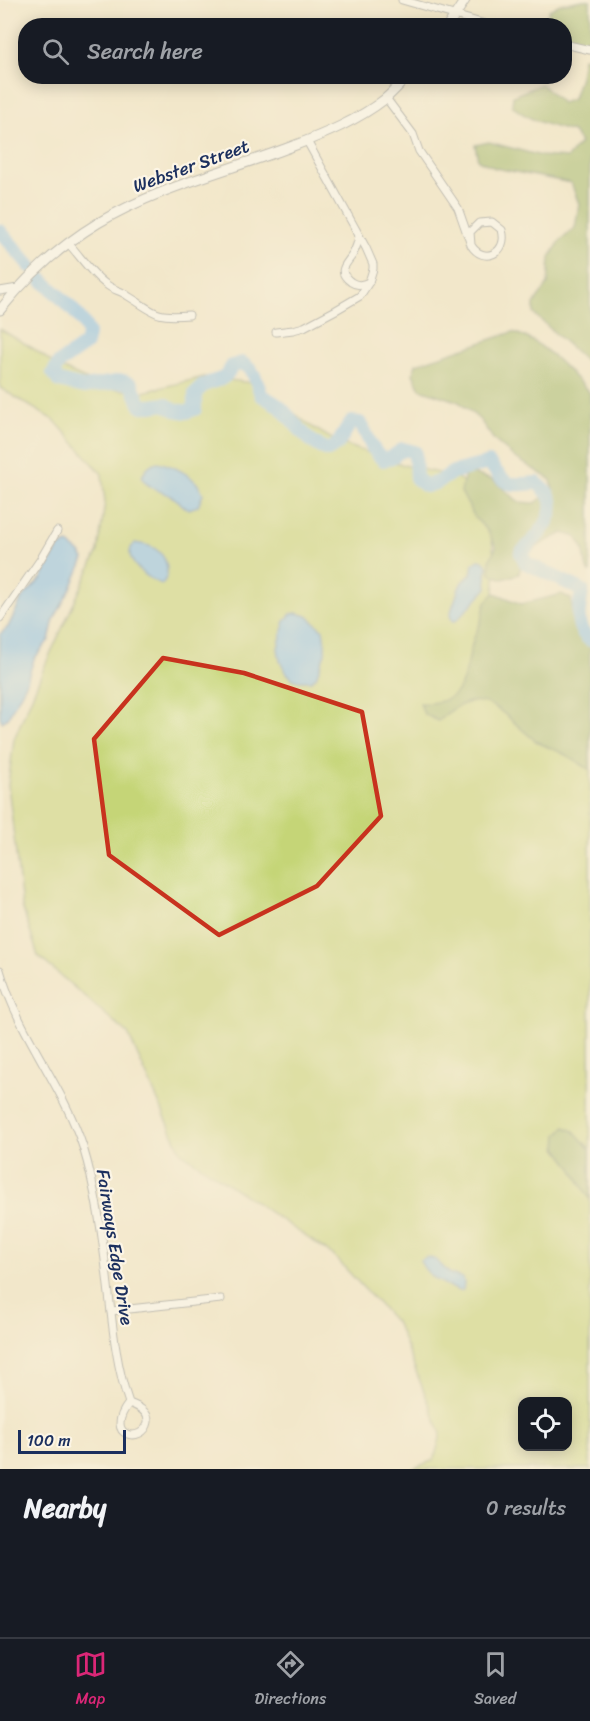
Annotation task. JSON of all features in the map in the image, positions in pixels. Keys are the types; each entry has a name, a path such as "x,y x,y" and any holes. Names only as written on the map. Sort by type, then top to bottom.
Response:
{"street":[{"path":"402,0 462,18"},
{"path":"455,16 465,0"},
{"path":"572,46 590,51"},
{"name":"Webster Street","path":"0,310 40,266 99,222 141,201 307,141 341,126 386,98 400,84"},
{"path":"386,98 412,134 419,151 458,208 471,245 480,254 490,255 498,251 503,243 502,230 492,222 479,222 470,232 471,245"},
{"path":"276,332 304,327 360,296 369,282 373,269 373,264 359,234 307,141"},
{"path":"359,234 355,249 345,264 344,273 345,277 355,284 364,285 369,282"},
{"path":"69,243 108,287 126,294 151,312 164,316 189,315"},
{"path":"0,291 19,288"},
{"path":"0,618 57,531"},
{"name":"Fairways Edge Drive","path":"0,970 4,986 22,1027 59,1091 83,1148 99,1214 120,1369 129,1403 144,1411 148,1417 145,1430 138,1435 126,1433 119,1424 120,1417 129,1403"},
{"path":"111,1311 221,1299"}],"highlighted area":[{"path":"163,658 244,673 362,712 381,816 317,886 219,935 109,855 94,739"}],"green space":[{"path":"590,0 590,46 572,42 572,18 547,18 549,10 560,4"},
{"path":"590,57 590,365 534,314 534,304 548,284 550,257 560,241 575,228 579,204 571,183 495,168 478,160 475,145 489,142 541,156 567,158 580,143 573,132 524,115 512,105 513,96 541,84 562,103 573,99 583,58"},
{"path":"0,329 57,366 104,388 143,392 204,377 253,383 309,425 337,442 407,466 456,477 472,488 489,517 496,571 492,615 590,759 590,1469 412,1469 434,1460 441,1434 397,1324 333,1255 181,1152 128,1034 38,956 22,906 8,785 14,739 98,551 105,502 102,474 55,421 0,388"},
{"path":"513,332 545,350 590,393 590,573 587,570 583,548 576,537 563,533 523,556 519,574 503,579 490,574 490,560 496,547 487,530 475,518 461,492 465,473 493,480 519,502 535,503 553,490 551,480 514,457 494,440 480,420 459,402 420,389 413,374 416,364"},
{"path":"495,593 521,604 562,594 571,599 574,624 590,641 590,770 566,755 536,741 491,705 480,702 468,703 454,709 438,721 424,714 420,703 448,699 456,693 465,674 485,606 488,599"},
{"path":"565,1127 574,1131 590,1149 590,1200 570,1165 557,1148 558,1134"}],"water":[{"path":"158,462 178,469 196,482 203,494 198,506 189,509 173,497 146,483 142,478 144,472 147,467"},
{"path":"135,543 151,547 162,555 167,572 162,584 143,573 133,562 130,555"},
{"path":"68,544 84,559 54,619 49,640 34,659 26,684 7,719 2,722 0,716 0,634 8,627 22,598 41,579 59,547"},
{"path":"479,560 484,561 488,567 487,588 458,619 452,621 450,615 459,588 471,574 473,564"},
{"path":"291,614 307,616 323,630 325,653 316,677 311,681 293,679 280,661 278,648 285,621"},
{"path":"427,1257 436,1260 450,1274 463,1278 463,1290 459,1291 431,1275 420,1260"}],"waterway":[{"path":"0,231 30,266"},
{"path":"41,279 76,313 88,334 86,344 59,363 53,373 59,381 84,387 123,381 132,385 141,406 165,404 175,410 187,412 195,409 195,393 208,383 225,376 232,366 242,363 253,373 261,395 281,408 314,443 328,450 337,445 351,422 360,423 372,447 383,460 403,449 415,452 416,478 426,486 438,482 453,472 489,463 509,483 537,483 548,494 551,510 545,526 521,553 526,563 582,590 579,623 584,635 590,640"}]}
